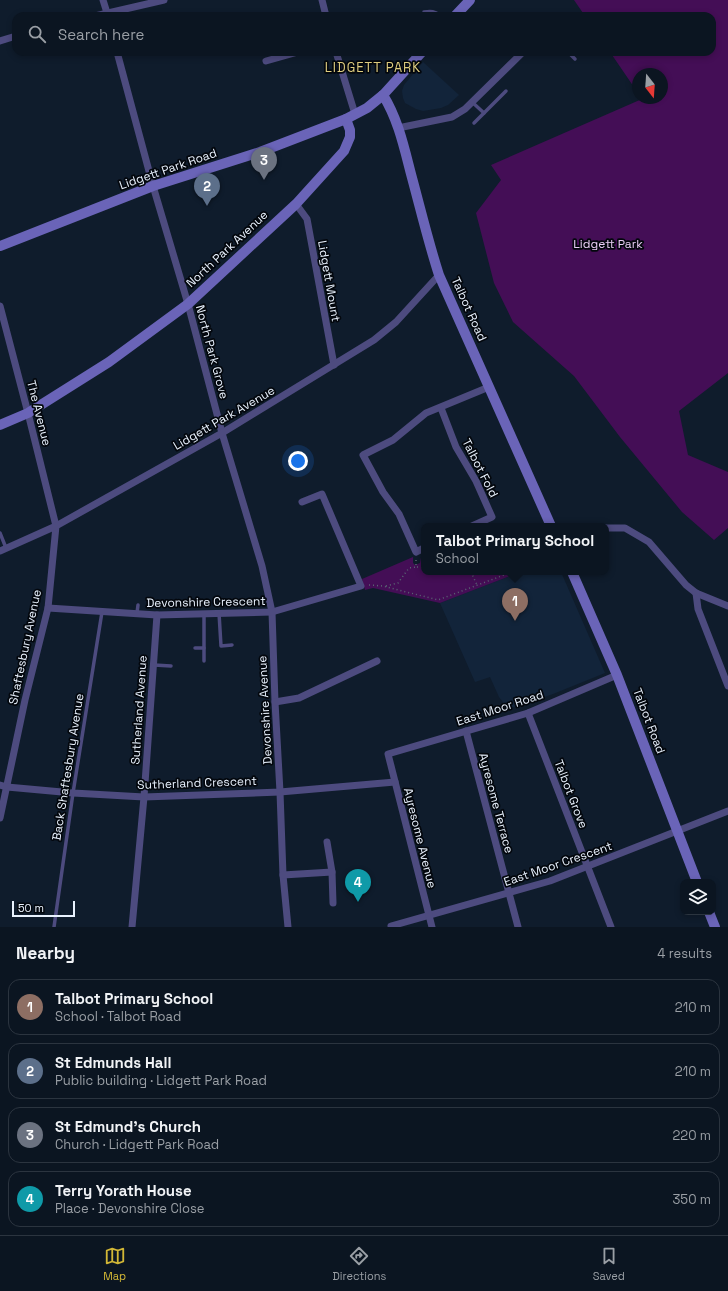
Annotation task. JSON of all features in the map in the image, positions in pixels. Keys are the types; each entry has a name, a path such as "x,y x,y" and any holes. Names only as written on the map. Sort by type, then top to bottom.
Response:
{"street":[{"path":"103,0 106,12"},
{"path":"115,12 164,0"},
{"path":"322,0 325,12"},
{"path":"459,12 470,0"},
{"path":"0,41 12,37"},
{"name":"North Park Grove","path":"118,56 153,186 188,304 222,433 262,566 272,612"},
{"path":"266,61 284,56"},
{"path":"337,56 355,114"},
{"path":"346,119 367,108 383,96 418,56"},
{"path":"398,128 452,117 465,109 519,56"},
{"name":"Talbot Road","path":"383,96 389,104 398,128 429,245 439,274 550,523"},
{"name":"Lidgett Park Road","path":"0,246 153,186 260,152 346,119"},
{"name":"North Park Avenue","path":"0,425 28,413 109,362 188,304 296,204 344,151 350,137 350,130 346,119"},
{"name":"Lidgett Mount","path":"296,204 306,218 334,365"},
{"name":"Lidgett Park Avenue","path":"3,550 56,526 222,433 374,340 396,322 439,274"},
{"name":"The Avenue","path":"0,306 56,526"},
{"path":"421,550 416,552 399,514 383,492 363,455 393,440 426,414 489,387"},
{"name":"Talbot Fold","path":"441,408 456,447 476,481 492,517 479,523"},
{"path":"302,502 322,494 362,586"},
{"name":"Shaftesbury Avenue","path":"0,818 4,786 48,608 56,526"},
{"path":"609,528 625,528 648,542 686,585 696,593 728,606"},
{"name":"Talbot Road","path":"573,575 617,675 696,879"},
{"name":"Devonshire Crescent","path":"48,608 157,615 272,612 362,586"},
{"path":"696,593 698,609 728,686"},
{"name":"Devonshire Avenue","path":"272,612 283,876 288,927"},
{"name":"Sutherland Avenue","path":"132,927 144,797 157,615"},
{"path":"275,702 299,698 378,661"},
{"name":"East Moor Road","path":"388,754 528,713 617,675"},
{"name":"Talbot Grove","path":"528,713 611,927"},
{"name":"Ayresome Terrace","path":"466,731 518,927"},
{"name":"Ayresome Avenue","path":"388,754 432,927"},
{"name":"Sutherland Crescent","path":"4,786 73,793 144,797 280,792 395,782"},
{"name":"East Moor Crescent","path":"391,926 550,880 587,867 728,811"},
{"path":"327,842 332,872 333,903"},
{"path":"283,876 332,872"},
{"path":"710,915 715,927"}],"lane":[{"path":"424,12 434,12"},
{"path":"572,56 575,59"},
{"path":"474,122 506,91"},
{"path":"472,102 484,113"},
{"path":"0,533 3,550"},
{"path":"137,613 138,604"},
{"name":"Back Shaftesbury Avenue","path":"54,927 73,793 102,611"},
{"path":"219,613 221,646 232,645"},
{"path":"204,614 204,661"},
{"path":"195,648 204,648"},
{"path":"154,664 171,666"}],"path":[{"path":"416,552 416,567"},
{"path":"383,586 398,583 409,568 421,567"},
{"path":"472,575 477,585"},
{"path":"362,586 370,584 383,586 438,600 504,575"}],"shaded area":[{"path":"423,62 459,95 448,105 441,108 423,111 405,103 402,91 404,85"},
{"path":"512,575 562,575 605,673 553,694 508,709 499,697 490,677 475,682 440,603"}],"green space":[{"name":"Lidgett Park","path":"574,0 728,0 728,373 679,411 688,455 728,472 728,528 714,540 682,512 620,437 574,376 513,322 494,283 476,213 501,180 491,165 632,103 668,104 668,68 632,68 632,84 613,56 716,56 716,12 582,12"},
{"path":"413,557 413,563 415,565 420,563 421,558 421,575 512,575 440,603 373,588 365,590 362,579"}],"place":[{"name":"St Edmund's Church","path":"264,180"},
{"name":"St Edmunds Hall","path":"207,206"},
{"name":"Talbot Primary School","path":"515,621"},
{"name":"Terry Yorath House","path":"358,902"}],"district":[{"name":"LIDGETT PARK","path":"373,67"}]}
